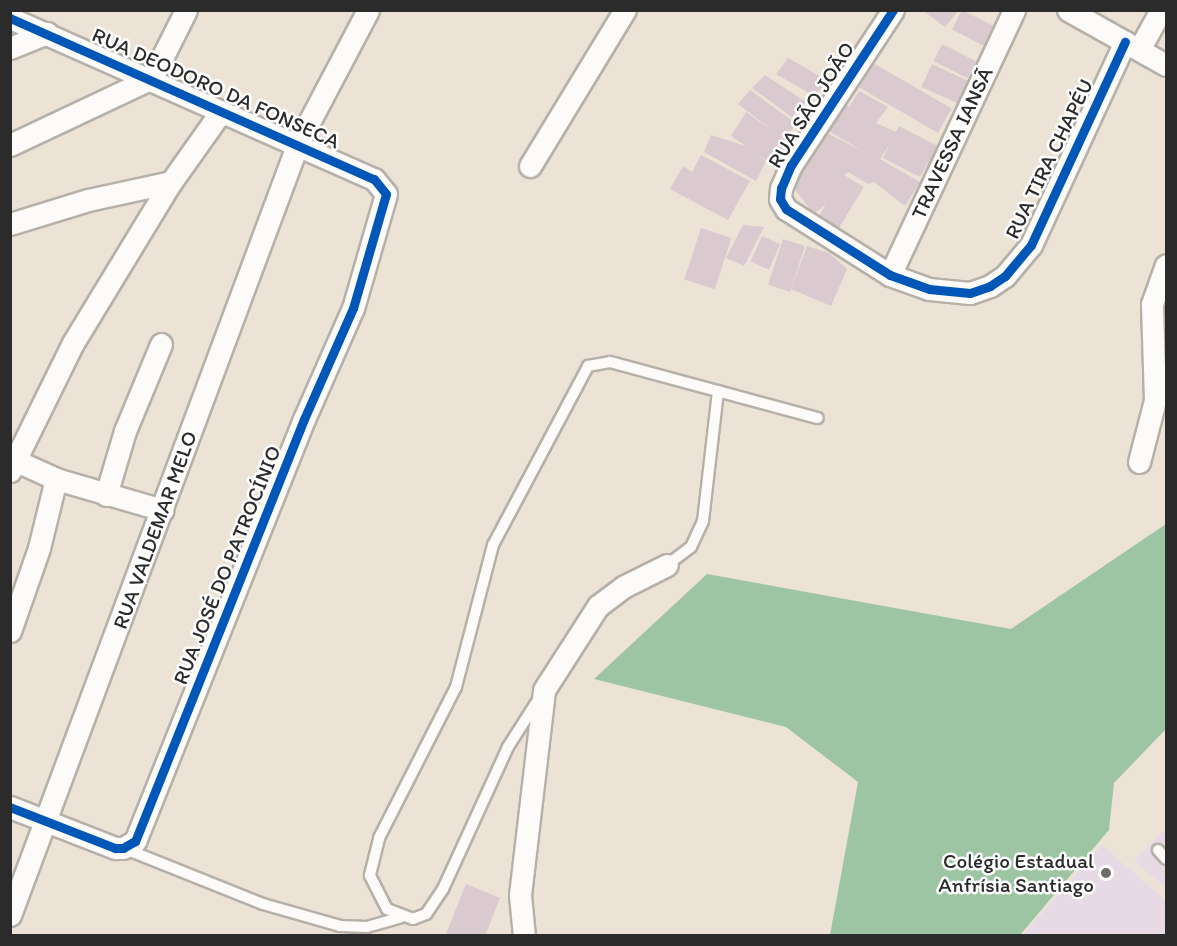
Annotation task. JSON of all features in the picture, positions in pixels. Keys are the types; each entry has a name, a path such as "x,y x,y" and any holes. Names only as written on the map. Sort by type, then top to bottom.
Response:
{"street":[{"path":"10,146 152,78 186,10"},
{"name":"RUA VALDEMAR MELO","path":"10,915 298,143 368,10"},
{"path":"530,166 625,10"},
{"name":"RUA SÃO JOÃO","path":"890,275 786,209 780,199 781,188 791,165 893,10"},
{"name":"TRAVESSA IANSÃ","path":"890,275 1014,10"},
{"path":"1068,10 1167,65"},
{"name":"RUA TIRA CHAPÉU","path":"890,275 929,289 970,293 1005,276 1031,245 1133,45 1161,10"},
{"name":"RUA DEODORO DA FONSECA","path":"10,18 152,78 220,113 298,143 374,179"},
{"path":"10,48 47,33"},
{"path":"163,510 106,495 12,463 73,343 171,182 220,113"},
{"name":"RUA JOSÉ DO PATROCÍNIO","path":"123,848 135,841 304,419 353,308 386,195 374,179"},
{"path":"10,224 88,200 171,182"},
{"path":"1139,462 1155,400 1152,304 1167,265"},
{"path":"106,495 125,431 161,344"},
{"path":"10,631 39,548 56,478"},
{"path":"524,936 520,895 544,690 598,606 623,587 667,565"},
{"path":"10,807 123,848"}],"lane":[{"path":"544,690 508,747 443,890 426,914 413,919 401,916 378,899 370,875 379,838 456,687 493,545 579,376 588,366 610,362 818,418"},
{"path":"667,565 691,547 703,521 718,391"},
{"path":"123,848 263,904 340,926 367,927 401,916"},
{"path":"1158,850 1167,859"}],"shaded area":[{"path":"1166,829 1166,888 1134,861"},
{"name":"Colégio Estadual Anfrísia Santiago","path":"1102,845 1166,901 1166,935 1023,935"}],"green space":[{"path":"1166,524 1166,729 1114,783 1109,830 1020,935 830,935 858,782 786,727 594,679 707,574 1011,629"}],"building":[{"path":"922,10 959,10 945,27"},
{"path":"962,10 996,27 986,47 952,30"},
{"path":"942,44 976,61 967,78 933,61"},
{"path":"788,58 828,81 814,96 776,74"},
{"path":"873,63 952,108 938,133 859,87"},
{"path":"932,64 968,81 958,104 921,87"},
{"path":"765,75 806,102 792,117 752,88"},
{"path":"750,90 797,124 784,138 788,141 772,164 756,153 766,161 756,181 704,152 711,135 746,146 731,136 746,112 775,132 738,104"},
{"path":"859,91 888,107 876,123 896,132 899,126 943,149 935,165 928,163 920,177 883,158 890,144 880,159 920,182 905,206 874,182 868,184 848,172 844,175 864,187 837,231 817,219 826,204 814,214 795,190 812,148 829,134 864,152 824,128 839,101 849,107"},
{"path":"701,155 750,181 728,220 670,189 683,166 692,172"},
{"path":"743,225 764,227 744,266 726,258"},
{"path":"701,228 731,238 715,289 684,279"},
{"path":"762,236 780,244 769,270 751,262"},
{"path":"783,239 805,246 790,292 768,285"},
{"path":"807,246 829,253 847,269 831,306 791,289"},
{"path":"466,884 500,898 485,936 445,936"}],"cycle path":[{"path":"893,10 791,165 781,188 780,199 786,209 890,275 929,289 970,293 990,286 1005,276 1031,245 1125,42"},
{"path":"10,18 374,179 386,194 353,308 304,419 135,841 123,848 115,848 10,807"}],"place":[{"name":"Colégio Estadual Anfrísia Santiago","path":"1106,873"}]}
